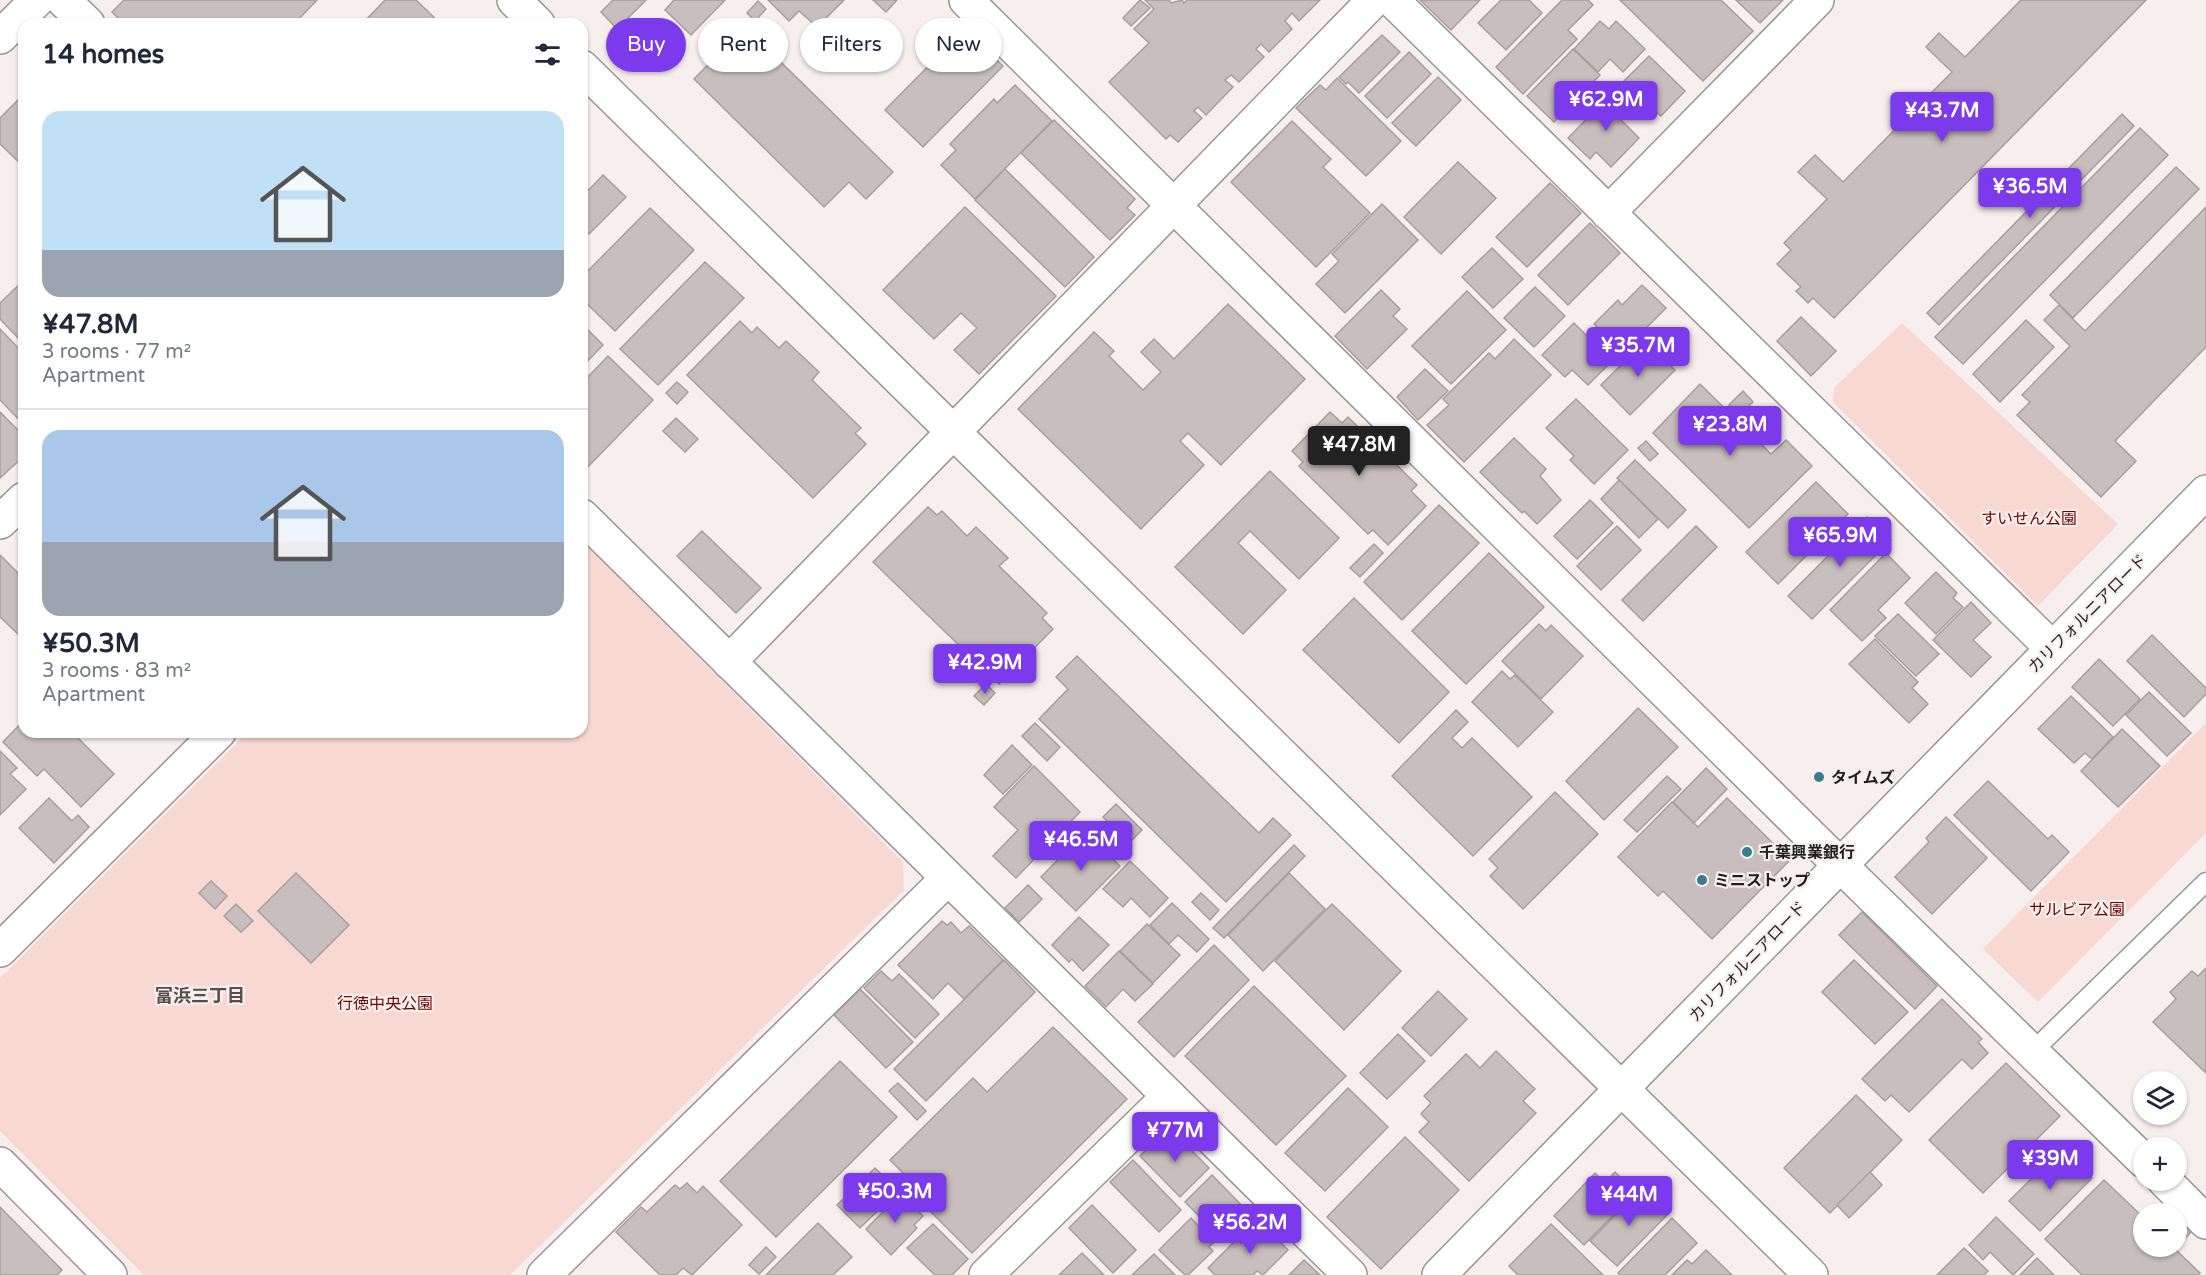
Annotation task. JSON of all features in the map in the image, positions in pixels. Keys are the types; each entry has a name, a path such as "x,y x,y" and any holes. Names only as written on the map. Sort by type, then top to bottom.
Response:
{"street":[{"path":"19,18 37,0"},
{"path":"63,0 82,18"},
{"path":"514,0 532,18"},
{"path":"966,0 1841,866 2133,1150"},
{"path":"729,662 1374,0"},
{"path":"1392,0 2052,648"},
{"path":"1608,213 1817,0"},
{"path":"0,37 18,19"},
{"path":"588,73 1811,1275"},
{"name":"カリフォルニアロード","path":"1439,1275 2206,492"},
{"path":"0,522 18,505"},
{"path":"588,522 1350,1275"},
{"path":"1,947 213,738"},
{"path":"544,1275 948,878"},
{"path":"986,1275 1169,1096"},
{"path":"0,1164 104,1273"},
{"path":"2175,1191 2206,1222"}],"lane":[{"path":"2031,1053 2206,882"}],"green space":[{"name":"すいせん公園","path":"1902,323 2118,524 2038,606 1833,402 1834,388"},
{"name":"行徳中央公園","path":"588,547 903,862 904,890 510,1275 144,1275 0,1131 0,978 242,738 588,738"},
{"name":"サルビア公園","path":"2206,723 2206,833 2038,1002 1983,949"}],"building":[{"path":"124,0 317,0 300,18 118,18 112,12"},
{"path":"385,0 416,0 435,18 368,18"},
{"path":"613,0 646,0 628,18 607,18 601,12"},
{"path":"674,0 725,0 708,18 698,18 698,28 691,35 686,30 686,18 673,18 665,10"},
{"path":"768,0 844,0 826,18 807,18 799,11 789,21"},
{"path":"873,0 897,0 886,12"},
{"path":"1140,0 1150,8 1131,26 1123,18"},
{"path":"1145,0 1169,0 1171,3 1182,0 1184,3 1187,0 1320,0 1299,21 1292,13 1285,21 1292,29 1269,52 1261,44 1256,49 1264,57 1239,82 1231,75 1225,80 1233,87 1206,115 1198,107 1194,111 1202,118 1178,142 1170,135 1166,139 1109,82 1149,43 1134,29 1154,9"},
{"path":"1420,0 1480,0 1451,30"},
{"path":"1501,0 1529,0 1542,13 1506,50 1478,23"},
{"path":"1562,0 1588,0 1593,5 1568,30 1577,39 1523,94 1496,67"},
{"path":"1620,0 1721,0 1753,31 1703,81"},
{"path":"1736,0 1783,0 1760,23"},
{"path":"2021,0 2146,0 1834,318 1813,298 1808,303 1796,291 1801,287 1777,264 1791,250 1784,243 1827,199 1798,172 1815,155 1843,182 1952,72 1926,47 1939,33 1965,57"},
{"path":"758,1 766,9 758,18 752,18 747,13"},
{"path":"1600,21 1609,29 1616,21 1645,49 1623,72 1610,59 1598,72 1574,49"},
{"path":"1382,35 1400,52 1359,93 1339,77"},
{"path":"1573,49 1600,75 1554,122 1527,96"},
{"path":"1409,52 1431,74 1387,118 1365,96"},
{"path":"1649,56 1685,91 1661,116 1654,110 1648,116 1618,87"},
{"path":"788,69 893,172 866,199 849,182 824,207 694,79 701,72 788,72"},
{"path":"923,72 997,72 923,147 885,110"},
{"path":"1438,77 1461,100 1416,146 1392,123"},
{"path":"1337,78 1401,141 1366,176 1296,108 1320,85 1326,90"},
{"path":"1015,85 1052,121 975,199 941,165 956,150 950,144 994,99 997,103"},
{"path":"1613,92 1631,109 1621,120 1639,138 1611,167 1596,152 1590,159 1568,138"},
{"path":"18,100 18,161 0,144 0,118"},
{"path":"2122,114 2134,126 1939,325 1927,313"},
{"path":"1054,120 1135,199 1127,208 1135,215 1110,240 1021,153"},
{"path":"1292,121 1331,159 1323,167 1370,213 1316,267 1231,182"},
{"path":"2140,128 2168,155 1963,364 1935,337"},
{"path":"1458,162 1496,198 1441,254 1404,217"},
{"path":"2176,167 2199,189 2073,318 2050,295"},
{"path":"1005,169 1094,257 1065,287 975,200"},
{"path":"603,175 626,197 589,234 588,233 588,191"},
{"path":"1550,183 1581,213 1527,267 1496,237"},
{"path":"1382,204 1418,240 1345,313 1316,284 1339,261 1332,254"},
{"path":"965,207 1056,296 979,374 954,350 977,328 961,313 934,339 883,290"},
{"path":"2206,207 2206,347 2115,441 2136,461 2101,497 2017,415 2030,402 2022,395 2070,346 2044,320 2059,305 2085,331"},
{"path":"650,208 694,250 615,331 588,305 588,271"},
{"path":"1590,223 1620,253 1568,305 1538,275"},
{"path":"1492,248 1523,279 1493,308 1462,277"},
{"path":"705,262 744,298 658,385 620,349"},
{"path":"1642,285 1666,308 1622,352 1594,324 1618,300 1622,305"},
{"path":"18,286 18,338 0,319 0,303"},
{"path":"1535,287 1565,316 1534,347 1504,318"},
{"path":"1381,290 1400,309 1393,316 1407,329 1367,369 1335,336"},
{"path":"1467,291 1506,330 1451,384 1412,346"},
{"path":"1228,304 1305,379 1221,465 1188,433 1180,441 1204,465 1141,529 1018,409 1094,332 1114,351 1109,356 1143,390 1161,372 1141,352 1154,339 1174,359"},
{"path":"1801,317 1836,351 1811,376 1777,341"},
{"path":"2026,320 2054,347 2000,402 1973,374"},
{"path":"740,321 752,333 757,327 779,348 786,341 819,372 812,380 861,428 855,433 866,444 813,498 687,375"},
{"path":"1574,323 1612,361 1588,385 1572,370 1565,377 1542,355"},
{"path":"0,329 18,348 18,419 0,400"},
{"path":"588,330 603,345 588,361"},
{"path":"1514,339 1551,375 1464,462 1427,425 1449,405 1443,399 1489,353 1495,359"},
{"path":"1645,341 1675,370 1630,415 1601,385"},
{"path":"608,356 653,400 588,467 588,377"},
{"path":"1425,369 1448,391 1418,420 1397,397"},
{"path":"677,382 688,392 677,404 666,393"},
{"path":"1700,384 1771,454 1786,440 1812,466 1749,528 1653,433"},
{"path":"1743,391 1753,402 1740,415 1729,405"},
{"path":"1576,399 1628,450 1594,484 1570,460 1574,456 1546,428"},
{"path":"1759,407 1767,416 1754,430 1746,421"},
{"path":"0,412 18,430 18,462 0,478"},
{"path":"1330,412 1342,423 1348,417 1417,485 1411,491 1426,506 1388,545 1373,530 1368,534 1299,466 1303,462 1292,451"},
{"path":"676,418 698,439 685,452 663,431"},
{"path":"1514,438 1546,469 1540,476 1561,500 1537,524 1524,511 1522,513 1480,472"},
{"path":"1646,441 1658,454 1650,461 1638,448"},
{"path":"1635,460 1686,510 1668,528 1617,478"},
{"path":"1270,471 1339,538 1299,579 1250,531 1238,543 1286,590 1243,634 1175,567"},
{"path":"1619,480 1658,519 1639,538 1601,499"},
{"path":"1816,482 1848,514 1778,584 1746,552"},
{"path":"1590,500 1613,523 1577,559 1554,536"},
{"path":"1439,505 1479,543 1402,620 1364,582"},
{"path":"928,507 937,515 942,511 967,536 976,527 1008,558 999,566 1047,613 1042,618 1053,629 999,684 873,562"},
{"path":"1867,517 1891,540 1812,619 1788,596"},
{"path":"1617,526 1641,550 1601,590 1577,566"},
{"path":"1696,526 1717,547 1643,621 1622,600"},
{"path":"702,531 761,588 736,613 677,556"},
{"path":"1374,544 1383,553 1360,577 1350,568"},
{"path":"1489,553 1544,607 1466,684 1412,631"},
{"path":"1886,553 1910,578 1878,610 1886,618 1862,641 1830,610"},
{"path":"0,555 18,573 18,634 0,617"},
{"path":"1936,572 1957,593 1953,598 1963,607 1936,634 1905,603"},
{"path":"1354,598 1449,692 1399,743 1303,650"},
{"path":"1971,602 1991,623 1973,640 1991,657 1971,677 1933,640"},
{"path":"1898,614 1939,654 1916,676 1875,636"},
{"path":"1539,624 1546,631 1551,625 1583,656 1541,699 1502,661"},
{"path":"2152,635 2206,688 2206,694 2184,717 2127,661"},
{"path":"1875,639 1918,682 1912,688 1928,704 1909,723 1849,664"},
{"path":"1077,656 1259,833 1273,818 1291,835 1226,902 1039,719 1068,689 1056,677"},
{"path":"2099,659 2140,699 2113,726 2072,687"},
{"path":"1502,671 1510,679 1515,675 1553,712 1518,747 1472,702"},
{"path":"986,684 995,693 984,705 974,696"},
{"path":"2149,692 2191,733 2167,756 2126,715"},
{"path":"2071,696 2113,737 2092,759 2085,753 2074,763 2038,729"},
{"path":"1638,708 1678,747 1604,820 1566,781"},
{"path":"1456,710 1468,722 1452,738 1462,748 1472,738 1532,797 1473,856 1392,776"},
{"path":"1035,723 1060,747 1047,761 1022,736"},
{"path":"18,726 18,738 78,738 114,774 81,807 44,769 37,776 3,742"},
{"path":"2122,729 2160,766 2118,807 2081,771"},
{"path":"1012,745 1032,765 1003,794 984,775"},
{"path":"0,751 17,768 10,774 26,789 0,815"},
{"path":"1034,766 1080,812 1016,878 993,856 1018,830 994,807"},
{"path":"1706,768 1727,789 1694,823 1673,802"},
{"path":"1667,776 1681,789 1637,832 1624,820"},
{"path":"1988,781 2048,839 2052,835 2069,852 2031,891 1954,815"},
{"path":"1555,792 1598,834 1523,909 1490,876 1498,868 1489,859"},
{"path":"49,798 72,821 78,815 89,827 54,863 19,828"},
{"path":"1727,798 1790,860 1712,939 1663,891 1658,896 1618,857 1672,802 1698,827"},
{"path":"1116,804 1142,830 1129,843 1103,817"},
{"path":"1946,817 1987,858 1932,914 1895,877 1929,842 1926,838"},
{"path":"1085,832 1120,866 1076,911 1041,877"},
{"path":"1294,845 1305,856 1224,938 1213,928"},
{"path":"1130,861 1168,898 1150,917 1131,898 1123,907 1103,889"},
{"path":"296,873 349,925 311,963 258,911"},
{"path":"1289,873 1325,909 1263,971 1228,935"},
{"path":"211,881 227,896 215,909 199,893"},
{"path":"1028,885 1042,899 1019,922 1005,908"},
{"path":"1201,893 1219,910 1210,920 1192,902"},
{"path":"1172,903 1209,939 1197,952 1178,935 1169,944 1150,925"},
{"path":"236,904 253,921 241,932 224,916"},
{"path":"1332,904 1401,971 1344,1030 1275,961"},
{"path":"1862,912 1937,986 1915,1009 1839,935"},
{"path":"1079,917 1109,945 1083,971 1072,959 1069,962 1052,945"},
{"path":"942,921 947,925 951,922 961,933 969,926 1003,960 964,999 948,983 933,999 898,965"},
{"path":"1147,924 1180,955 1153,983 1120,951"},
{"path":"1214,945 1249,980 1174,1057 1138,1022"},
{"path":"1119,951 1153,984 1135,1001 1123,989 1106,1007 1085,986"},
{"path":"1004,960 1035,992 926,1101 894,1069"},
{"path":"1854,960 1908,1012 1875,1044 1822,992"},
{"path":"2206,968 2206,1073 2153,1022 2176,999 2170,992 2192,971 2198,976"},
{"path":"881,971 892,981 899,974 939,1014 915,1038 864,988"},
{"path":"1254,986 1346,1076 1276,1145 1185,1056"},
{"path":"860,989 913,1042 886,1068 834,1015"},
{"path":"1438,991 1467,1019 1431,1056 1402,1028"},
{"path":"1942,999 1982,1039 1978,1042 1988,1053 1972,1069 1962,1059 1909,1112 1891,1095 1885,1101 1862,1079"},
{"path":"1053,1027 1127,1099 972,1253 910,1191 916,1186 890,1160 973,1078 987,1092"},
{"path":"1398,1034 1425,1061 1387,1099 1360,1073"},
{"path":"1496,1051 1535,1089 1523,1101 1536,1113 1469,1181 1419,1132 1429,1122 1421,1114 1431,1103 1424,1096 1466,1054 1480,1068"},
{"path":"840,1061 897,1117 776,1237 720,1181"},
{"path":"2006,1063 2060,1116 1983,1193 1929,1140"},
{"path":"898,1083 926,1111 917,1120 889,1091"},
{"path":"1348,1088 1388,1127 1325,1191 1285,1153"},
{"path":"1856,1095 1902,1140 1830,1213 1784,1168"},
{"path":"1161,1135 1178,1137 1209,1168 1180,1197 1140,1156"},
{"path":"1405,1137 1459,1190 1381,1269 1327,1217"},
{"path":"2072,1158 2092,1178 2040,1231 2009,1201 2050,1160 2054,1164 2060,1159 2065,1165"},
{"path":"1133,1160 1181,1210 1159,1232 1110,1182"},
{"path":"875,1168 898,1191 860,1228 837,1205"},
{"path":"1615,1172 1636,1192 1584,1245 1554,1216 1595,1173 1605,1183"},
{"path":"1870,1172 1882,1185 1849,1218 1837,1205"},
{"path":"1212,1175 1250,1214 1223,1240 1185,1202"},
{"path":"2104,1180 2133,1208 2133,1257 2183,1257 2200,1273 2198,1275 2082,1275 2045,1239"},
{"path":"687,1183 697,1193 703,1186 742,1225 692,1275 683,1268 676,1275 660,1275 616,1232 641,1207 647,1212 675,1185 680,1189"},
{"path":"1642,1188 1668,1214 1617,1266 1590,1241"},
{"path":"901,1194 923,1216 914,1225 917,1228 891,1255 866,1229"},
{"path":"1092,1205 1136,1250 1113,1273 1069,1228"},
{"path":"0,1207 62,1270 57,1275 0,1275"},
{"path":"1996,1217 2034,1254 2013,1275 1990,1252 1983,1260 1969,1245"},
{"path":"1191,1218 1214,1242 1209,1247 1213,1251 1188,1275 1185,1275 1159,1250"},
{"path":"1672,1218 1697,1243 1665,1275 1620,1275 1618,1273"},
{"path":"818,1223 852,1257 833,1275 766,1275"},
{"path":"1262,1223 1288,1250 1263,1275 1257,1271 1253,1275 1215,1275 1208,1268 1237,1239 1241,1243"},
{"path":"933,1224 968,1259 952,1275 935,1275 907,1248"},
{"path":"1551,1224 1603,1275 1518,1275 1509,1266"},
{"path":"766,1247 776,1257 759,1274 749,1265"},
{"path":"1964,1248 1988,1271 1984,1275 1937,1275"},
{"path":"1706,1250 1732,1275 1672,1275 1687,1260 1692,1264"},
{"path":"1082,1253 1104,1275 1059,1275"},
{"path":"1154,1254 1175,1275 1132,1275"},
{"path":"2037,1258 2054,1275 2020,1275"},
{"path":"1304,1260 1320,1275 1289,1275"}],"place":[{"name":"タイムズ","path":"1819,777"},
{"name":"千葉興業銀行","path":"1747,852"},
{"name":"ミニストップ","path":"1702,880"}],"district":[{"name":"富浜三丁目","path":"200,996"}]}
